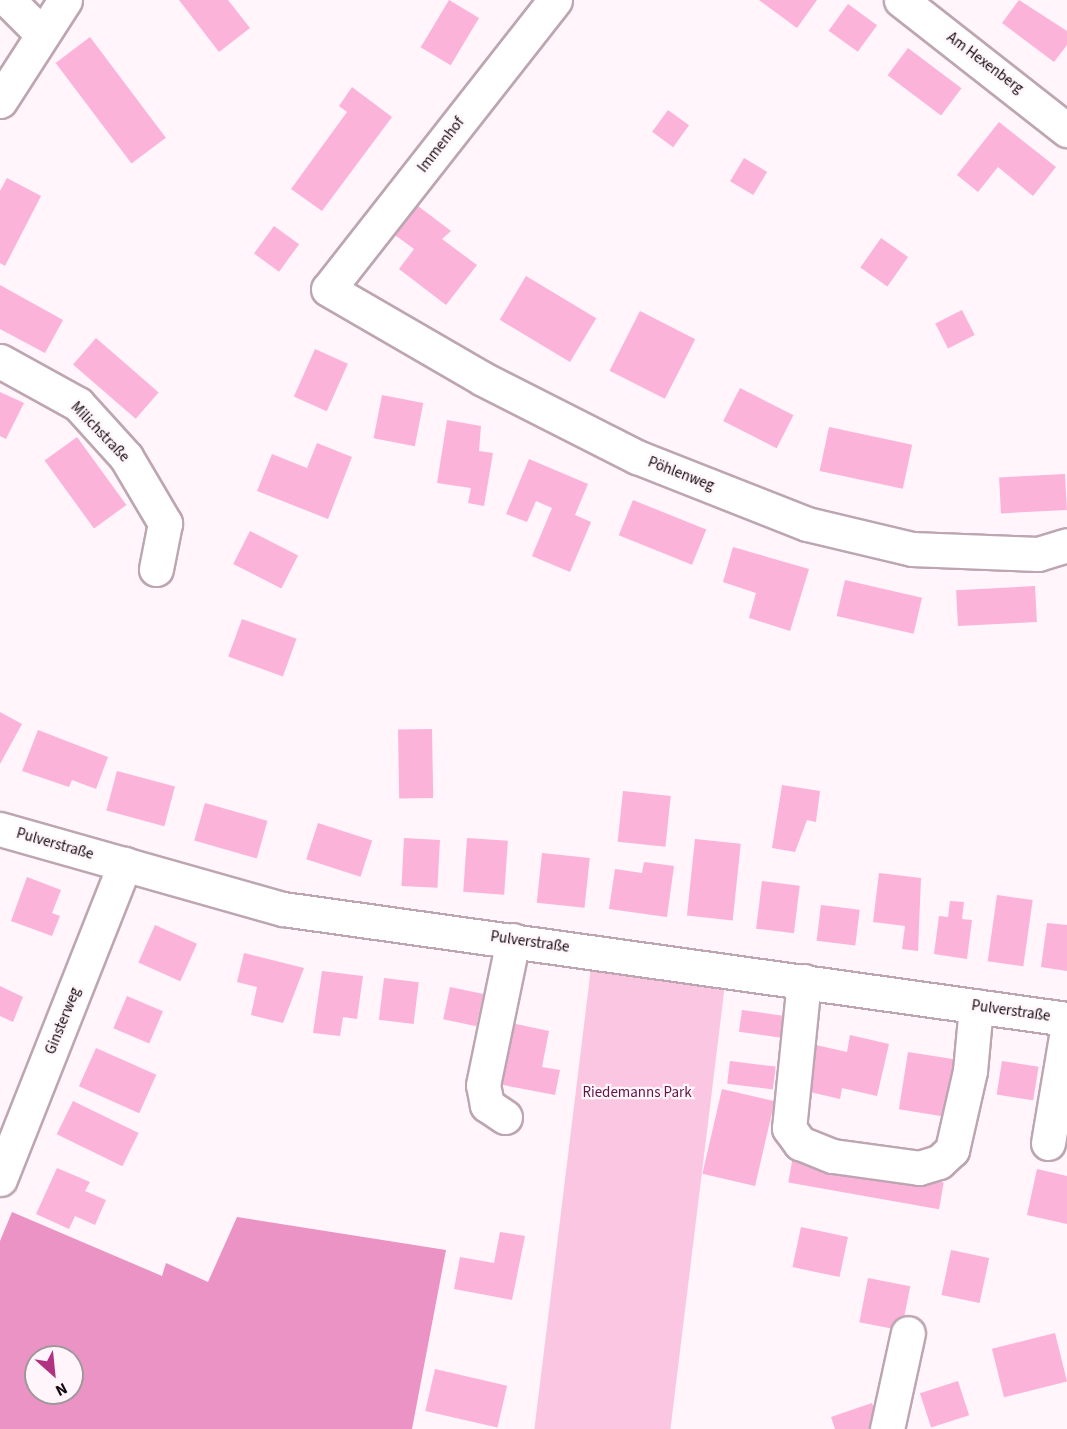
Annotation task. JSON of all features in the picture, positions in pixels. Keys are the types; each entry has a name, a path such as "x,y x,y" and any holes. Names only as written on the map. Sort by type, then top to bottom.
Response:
{"street":[{"path":"8,0 40,32"},
{"path":"0,101 40,32 65,0"},
{"name":"Immenhof","path":"328,289 555,0"},
{"name":"Am Hexenberg","path":"901,0 1067,130"},
{"name":"Pöhlenweg","path":"328,289 483,379 637,457 807,524 912,549 1038,554 1067,545"},
{"name":"Milichstraße","path":"0,361 78,404 126,456 165,523 156,569"},
{"name":"Pulverstraße","path":"0,829 283,909 1067,1019"},
{"name":"Ginsterweg","path":"0,1179 125,864"},
{"path":"505,1117 487,1105 483,1085 513,940"},
{"path":"804,981 789,1128 800,1143 833,1156 919,1168 939,1162 952,1150 970,1071 976,1006"},
{"path":"1048,1143 1067,1031"},
{"path":"887,1429 908,1333"}],"green space":[{"name":"Riedemanns Park","path":"591,968 725,984 670,1429 534,1429"}],"shaded area":[{"path":"12,1212 162,1276 166,1263 208,1282 237,1217 446,1250 412,1429 0,1429 0,1241"}],"building":[{"path":"179,0 228,0 250,28 219,52"},
{"path":"449,0 479,18 451,65 421,47"},
{"path":"759,0 817,0 797,28"},
{"path":"1019,0 1067,31 1067,45 1054,62 1002,23"},
{"path":"848,4 877,25 858,52 829,31"},
{"path":"90,37 166,138 131,164 56,63"},
{"path":"908,48 962,88 941,115 888,75"},
{"path":"352,87 392,117 322,211 291,189 347,112 339,106"},
{"path":"668,110 689,125 673,147 652,132"},
{"path":"999,122 1056,167 1033,196 998,167 978,192 957,175"},
{"path":"744,158 767,172 753,195 730,181"},
{"path":"7,178 41,196 5,266 0,263 0,191"},
{"path":"418,206 451,231 442,239 477,265 446,305 399,269 414,249 395,235"},
{"path":"274,226 299,244 279,272 254,254"},
{"path":"881,238 908,257 887,286 860,267"},
{"path":"526,276 596,318 570,362 500,320"},
{"path":"0,285 63,320 45,353 0,329"},
{"path":"962,310 975,335 948,349 935,324"},
{"path":"640,311 695,339 665,399 610,371"},
{"path":"96,338 159,392 136,419 73,364"},
{"path":"315,349 348,364 327,411 294,397"},
{"path":"740,388 793,415 777,448 723,421"},
{"path":"0,392 24,403 6,439 0,436"},
{"path":"382,395 423,403 415,446 374,438"},
{"path":"447,420 481,426 479,451 493,453 484,506 468,503 471,488 437,483"},
{"path":"829,427 912,445 903,489 820,471"},
{"path":"77,437 126,505 94,528 45,461"},
{"path":"317,443 352,457 328,519 257,491 272,454 307,468"},
{"path":"529,459 588,484 575,515 591,522 570,572 532,556 552,508 536,501 527,522 506,514"},
{"path":"1065,474 1067,510 1001,513 999,477"},
{"path":"633,500 706,530 692,565 619,535"},
{"path":"250,531 298,556 281,588 233,564"},
{"path":"733,547 809,569 790,631 749,618 756,593 723,582"},
{"path":"845,580 922,598 914,634 837,616"},
{"path":"1035,586 1037,622 958,626 956,590"},
{"path":"242,619 297,639 283,676 228,657"},
{"path":"0,712 22,724 0,764"},
{"path":"432,729 433,798 399,799 398,730"},
{"path":"38,730 108,757 96,789 72,780 69,787 22,771"},
{"path":"117,771 175,787 164,826 106,811"},
{"path":"782,785 820,791 816,822 807,820 795,852 772,848"},
{"path":"623,791 671,796 665,847 618,842"},
{"path":"205,803 267,821 257,858 194,840"},
{"path":"318,823 372,841 360,877 306,859"},
{"path":"404,838 440,840 437,888 401,886"},
{"path":"467,838 508,841 504,895 463,892"},
{"path":"695,839 741,844 733,920 687,916"},
{"path":"542,853 590,858 585,908 537,903"},
{"path":"644,862 674,866 667,917 609,909 615,869 642,873"},
{"path":"879,873 921,878 918,951 902,949 905,926 873,922"},
{"path":"27,877 61,890 52,913 60,916 52,936 11,921"},
{"path":"762,881 800,886 794,933 756,929"},
{"path":"997,895 1033,900 1023,966 988,961"},
{"path":"950,901 964,902 962,919 972,920 967,959 934,954 939,916 948,917"},
{"path":"821,905 860,910 855,945 817,941"},
{"path":"1047,923 1067,925 1067,971 1041,967"},
{"path":"155,925 197,944 180,981 138,962"},
{"path":"244,953 304,968 283,1023 251,1015 257,987 237,982"},
{"path":"322,971 363,976 357,1019 343,1017 340,1036 313,1033"},
{"path":"384,978 419,982 414,1024 379,1020"},
{"path":"0,986 23,997 13,1022 0,1016"},
{"path":"450,987 483,994 476,1026 443,1019"},
{"path":"127,996 163,1011 149,1043 113,1028"},
{"path":"742,1010 785,1016 782,1038 739,1032"},
{"path":"511,1023 549,1031 542,1067 560,1070 555,1095 498,1084"},
{"path":"850,1035 889,1044 877,1096 842,1088 840,1099 797,1089 807,1043 847,1052"},
{"path":"96,1048 156,1075 139,1113 79,1086"},
{"path":"908,1052 962,1061 953,1118 899,1109"},
{"path":"730,1061 776,1067 773,1089 727,1084"},
{"path":"1002,1061 1039,1067 1033,1100 997,1095"},
{"path":"722,1089 775,1101 755,1186 702,1174"},
{"path":"73,1101 139,1133 122,1166 57,1134"},
{"path":"793,1156 944,1183 939,1209 788,1183"},
{"path":"57,1168 90,1182 85,1191 106,1200 95,1225 75,1216 69,1229 36,1214"},
{"path":"1037,1169 1067,1176 1067,1224 1027,1215"},
{"path":"801,1227 848,1237 839,1277 792,1267"},
{"path":"500,1232 525,1236 512,1300 454,1289 460,1257 494,1263"},
{"path":"951,1250 989,1258 980,1303 941,1295"},
{"path":"868,1278 910,1286 902,1330 859,1322"},
{"path":"1055,1333 1067,1382 1004,1397 992,1349"},
{"path":"435,1369 507,1386 497,1428 425,1411"},
{"path":"958,1381 969,1415 931,1428 920,1393"},
{"path":"872,1403 881,1429 835,1429 831,1417"}]}
